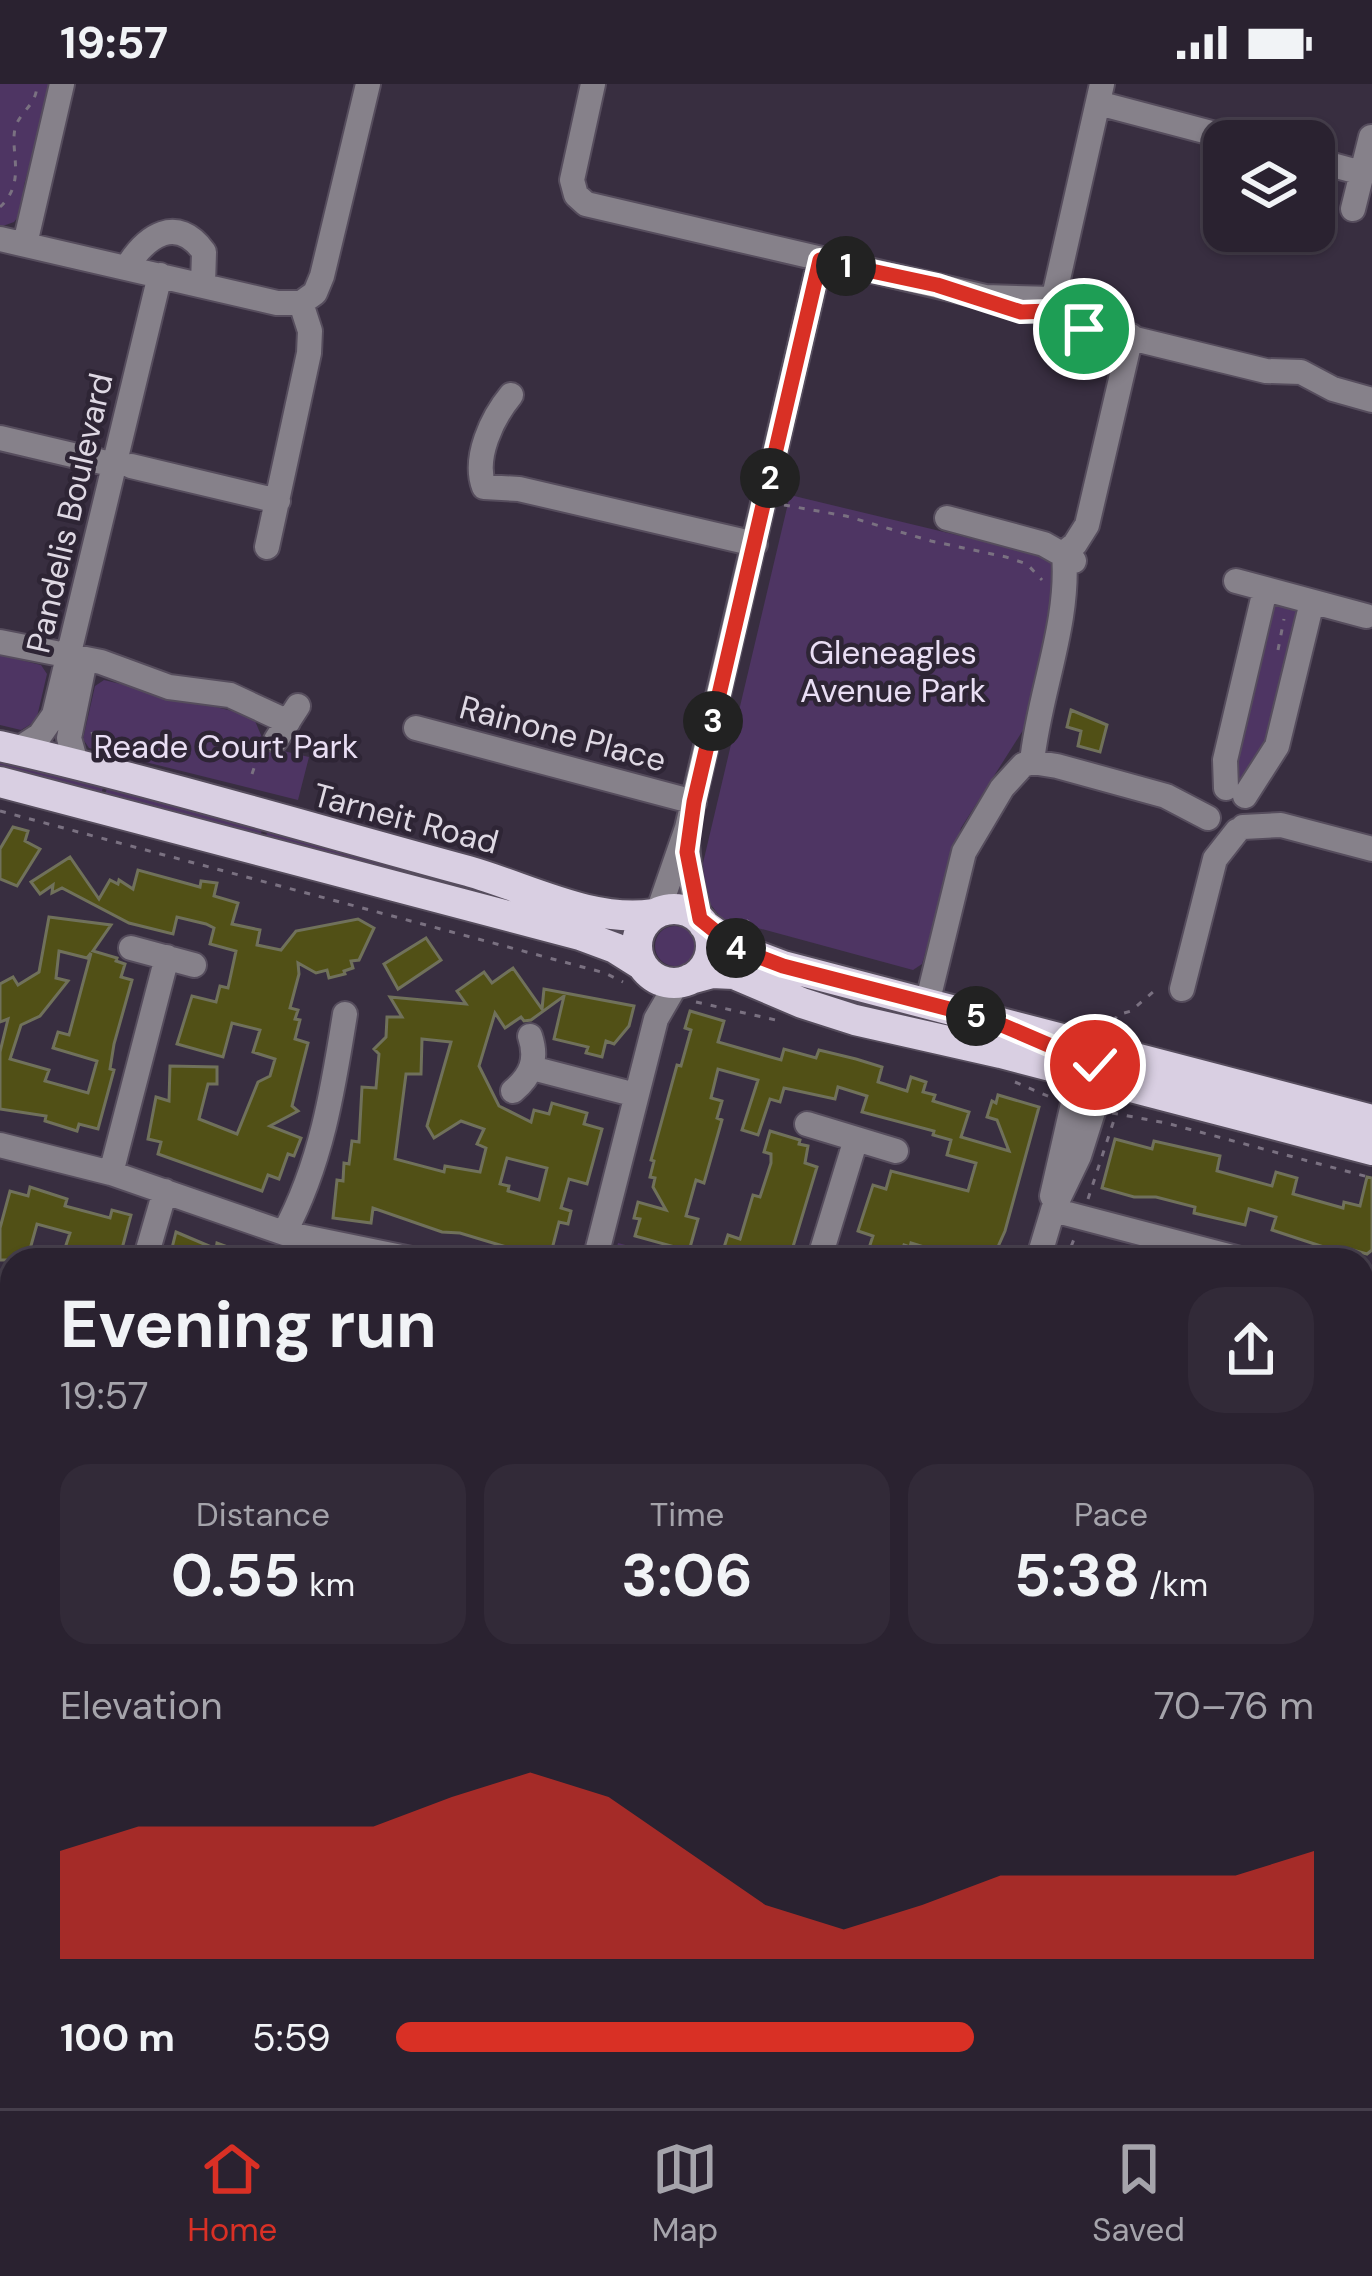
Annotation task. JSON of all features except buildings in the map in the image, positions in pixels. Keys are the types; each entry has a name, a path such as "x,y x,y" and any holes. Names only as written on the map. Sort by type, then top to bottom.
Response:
{"main road":[{"name":"Tarneit Road","path":"8,748 472,872 589,910 622,917 656,913"},
{"name":"Tarneit Road","path":"0,782 580,935 615,948 663,986 712,974 734,974 802,1004 855,1020 1097,1077 1372,1150"},
{"path":"702,922 711,949 707,961 663,986 638,955 639,932 656,913 680,909 702,922 736,948 783,966 988,1019 1097,1077"},
{"name":"Tarneit Road","path":"1097,1077 1231,1083 1372,1120"},
{"path":"1231,1083 1276,1078 1372,1100"}],"street":[{"path":"62,84 12,242 277,303 302,303 315,293 368,84"},
{"path":"593,84 572,180 581,200 601,209 985,297 1052,305 1119,333 1266,371 1294,388 1334,389 1372,400"},
{"path":"1052,305 1100,93 1203,128"},
{"path":"1353,209 1371,137"},
{"path":"1335,166 1362,173"},
{"path":"127,267 148,238 164,232 184,236 204,252 202,285"},
{"path":"656,913 688,828 820,260"},
{"name":"Pandelis Boulevard","path":"77,767 69,738 78,657 167,276"},
{"path":"267,547 309,353 310,331 302,303"},
{"path":"1064,554 1087,526 1119,333"},
{"path":"512,395 490,430 481,469 484,488 519,489 754,544"},
{"path":"0,438 278,501"},
{"path":"943,516 1064,554"},
{"path":"1032,762 1065,605 1064,554"},
{"path":"1236,581 1366,616"},
{"path":"1182,989 1229,810 1225,760 1265,590"},
{"path":"1229,810 1274,755 1312,602"},
{"path":"0,642 78,657 170,687 230,694 287,722"},
{"name":"Pandelis Boulevard","path":"8,748 49,725 78,657"},
{"name":"Rainone Place","path":"416,728 694,802"},
{"path":"927,1004 964,852 1002,788 1032,762 1372,849"},
{"path":"688,828 690,877 702,922"},
{"path":"131,948 194,965"},
{"path":"111,1173 167,957"},
{"path":"595,1248 663,986"},
{"path":"293,1236 331,1108 345,1014"},
{"path":"513,1091 532,1068 530,1036"},
{"path":"532,1068 636,1095"},
{"path":"1042,1248 1097,1077"},
{"path":"807,1124 896,1151"},
{"path":"823,1248 856,1139"},
{"path":"0,1145 111,1173 293,1236 336,1242 345,1248"},
{"path":"148,1248 165,1191"},
{"path":"1053,1210 1198,1248"}],"path":[{"path":"0,207 10,193 18,160 16,127 37,96 37,84"},
{"path":"765,500 1006,556 1028,564 1042,580"},
{"path":"0,811 799,1025"},
{"path":"1088,1201 1097,1077 1117,1015 1130,1011 1153,992 1171,994 1182,989"},
{"path":"1010,1080 1037,1094 1097,1077 1166,1123 1372,1178"},
{"path":"1070,1248 1077,1230"}],"green space":[{"path":"0,84 52,84 24,185 21,213 14,222 0,227"},
{"name":"Gleneagles Avenue Park","path":"790,495 1052,558 1057,579 1025,727 961,828 922,964 913,970 721,918 704,896 703,863"},
{"path":"1289,603 1300,611 1270,750 1242,785 1231,783 1273,605"},
{"path":"0,655 41,665 47,674 36,721 21,730 0,725"},
{"name":"Reade Court Park","path":"104,680 253,716 266,747 309,757 298,800 89,748 83,739 95,686"},
{"path":"0,756 103,787 101,795 0,772"},
{"path":"109,784 263,826 259,841 104,796"},
{"path":"268,827 433,871 429,885 265,842"},
{"path":"675,926 689,932 695,946 689,960 675,966 661,960 655,946 661,932"}],"route":[{"path":"1084,329 1050,311 1021,312 985,297 820,260 688,828 687,852 700,919 736,948 783,966 988,1019 1095,1065"}]}
